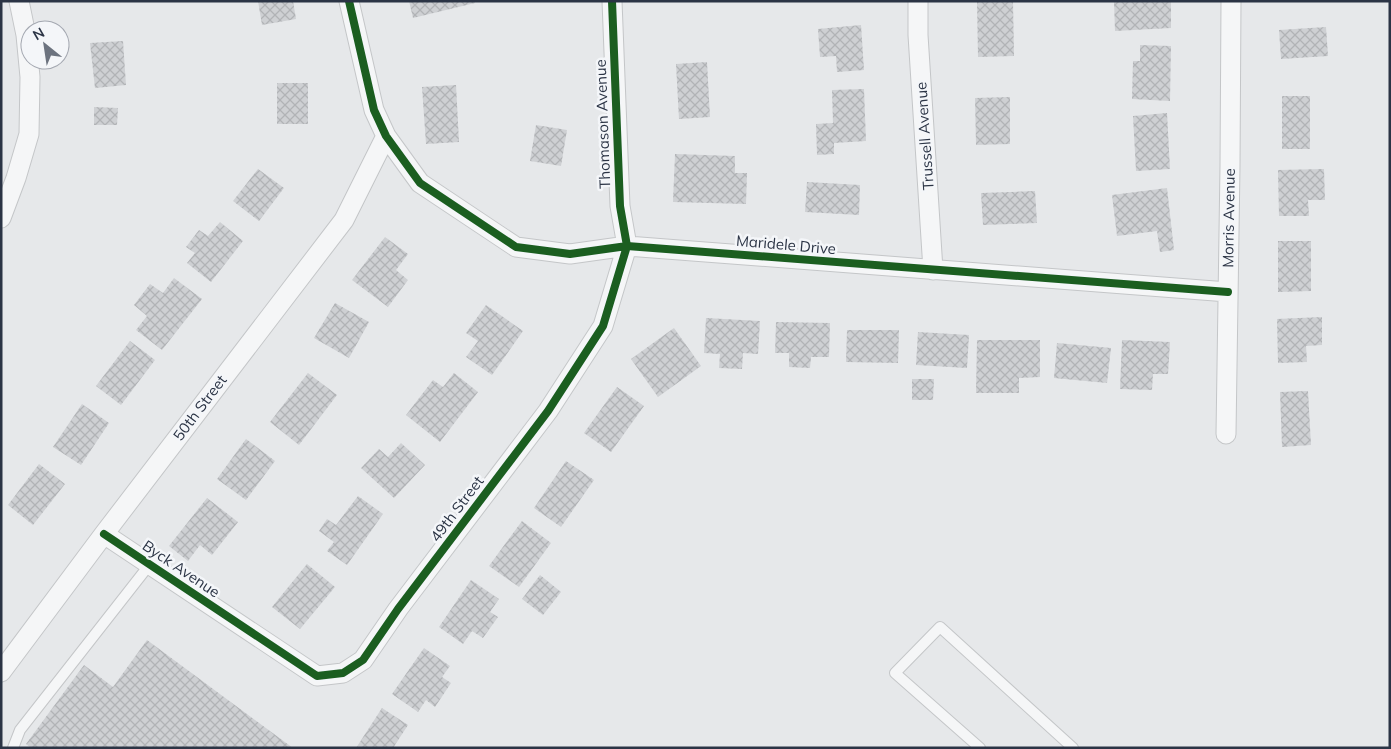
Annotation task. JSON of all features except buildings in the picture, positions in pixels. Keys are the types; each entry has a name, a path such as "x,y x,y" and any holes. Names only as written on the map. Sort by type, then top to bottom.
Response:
{"street":[{"path":"1,218 16,178 29,134 30,77 26,35 20,1"},
{"name":"Maridele Drive","path":"349,1 374,110 386,136 420,183 516,247 570,254 627,246 1228,292"},
{"name":"Thomason Avenue","path":"612,1 620,206 627,246"},
{"name":"Trussell Avenue","path":"918,1 918,35 934,270"},
{"name":"Morris Avenue","path":"1226,434 1231,1"},
{"name":"50th Street","path":"1,672 344,220 386,136"},
{"name":"49th Street","path":"242,626 317,676 343,673 363,660 398,608 548,411 603,326 627,246"},
{"name":"Byck Avenue","path":"104,534 242,626"}],"lane":[{"path":"14,748 20,730 150,564"},
{"path":"980,748 895,673 940,627 1073,748"}],"cycle path":[{"path":"349,1 374,110 386,136 420,183 516,247 570,254 627,246 1228,292"},
{"path":"104,534 317,676 343,673 363,660 398,609 548,411 603,326 627,246 620,206 612,1"}]}
